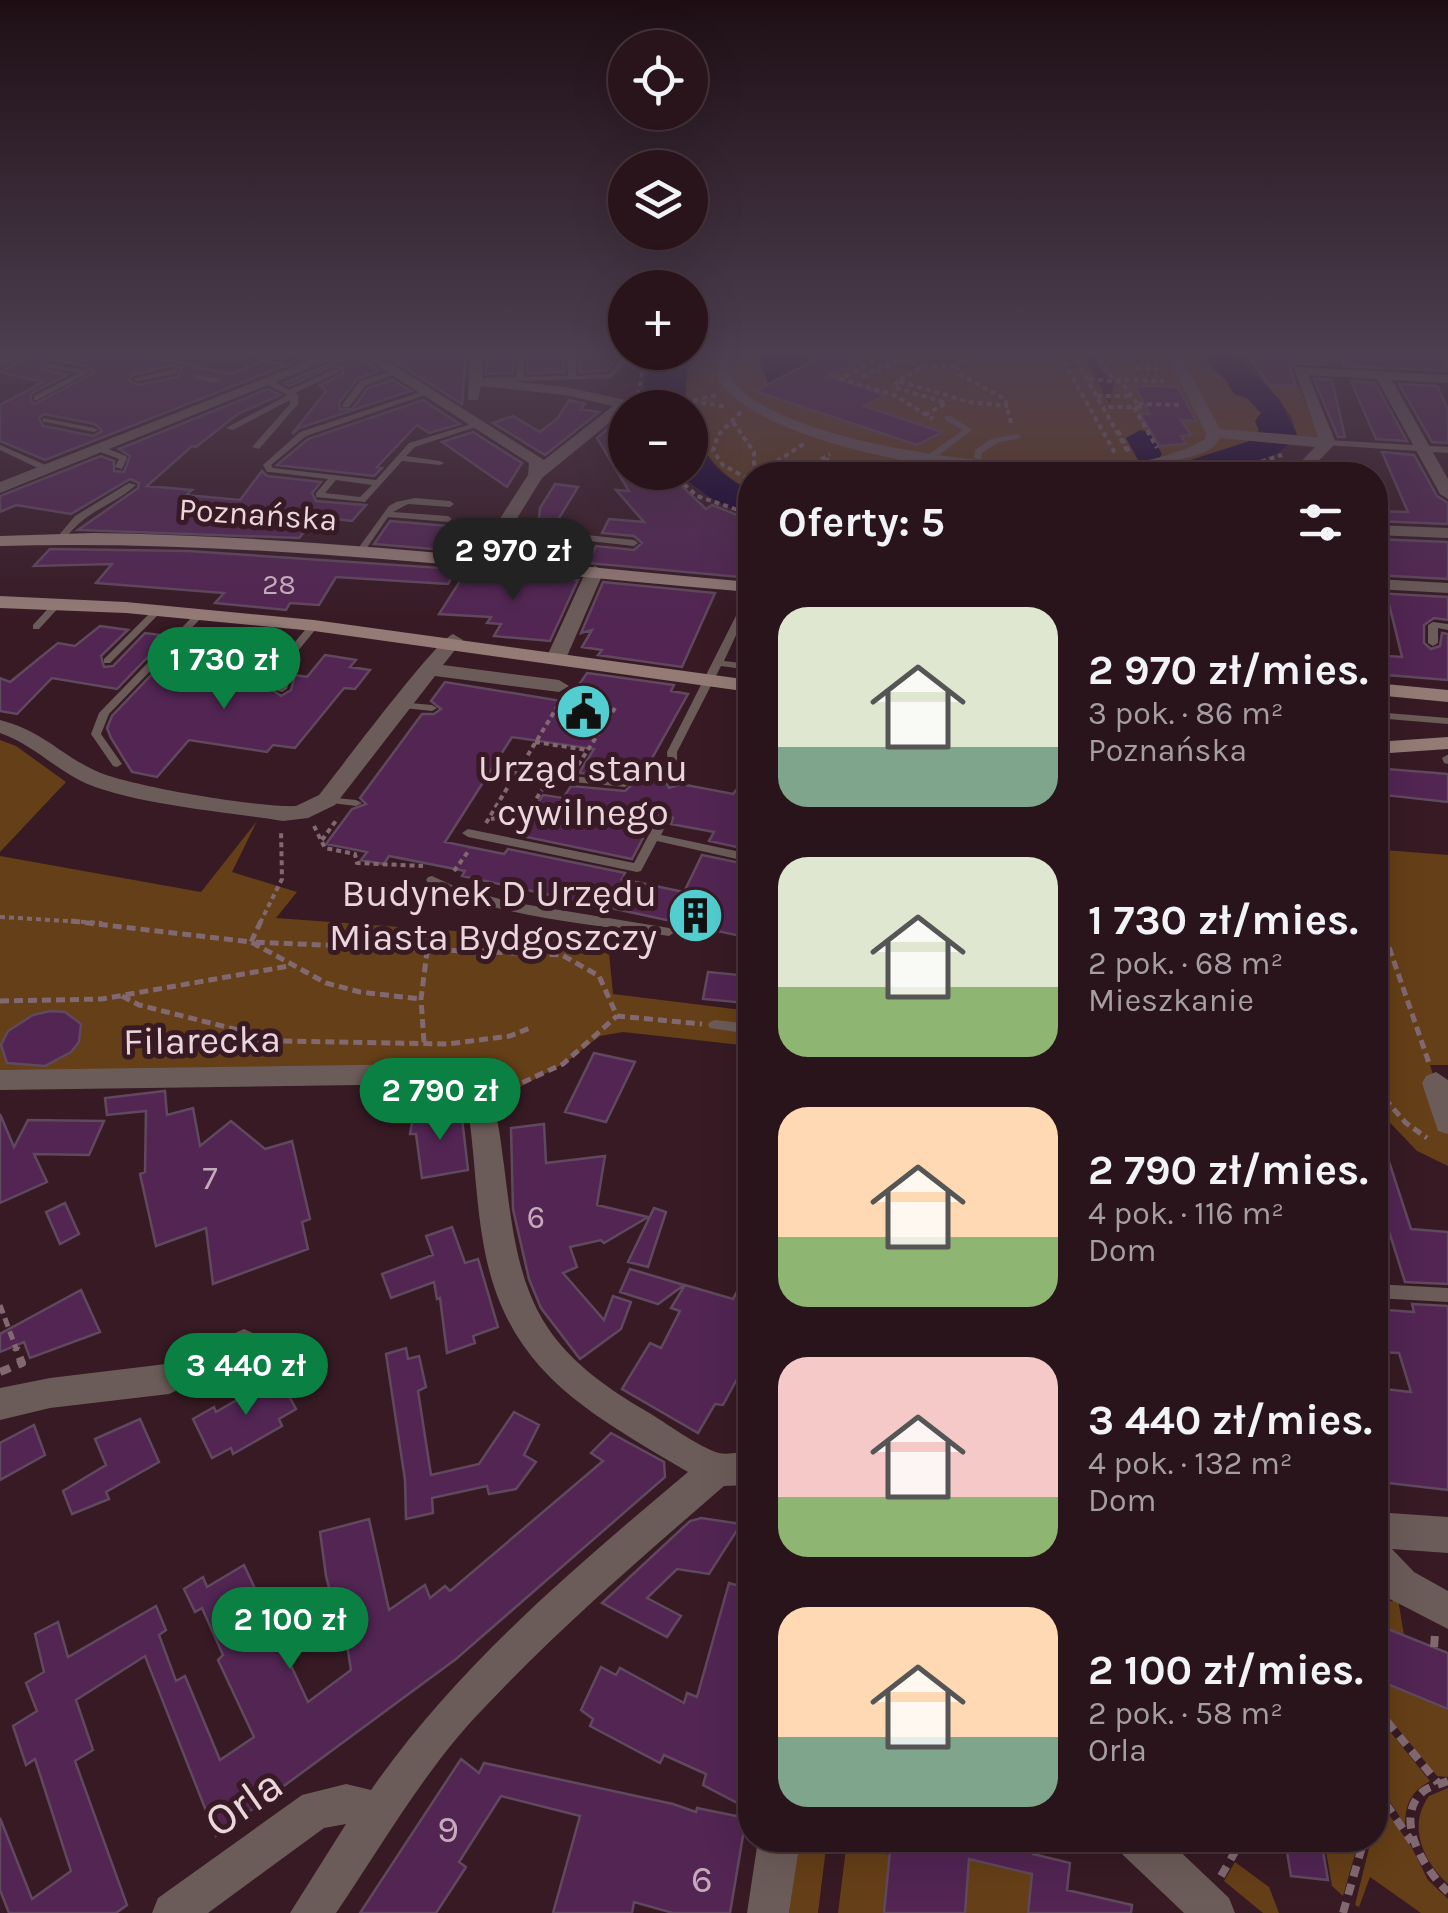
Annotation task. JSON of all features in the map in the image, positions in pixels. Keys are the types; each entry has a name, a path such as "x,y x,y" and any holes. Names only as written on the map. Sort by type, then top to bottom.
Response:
{"main road":[{"name":"Poznańska","path":"0,540 142,536 361,550 595,571 738,593"},
{"path":"0,602 58,602 314,624 713,671 738,681"},
{"path":"1388,690 1448,696"},
{"path":"1388,747 1448,743"}],"street":[{"path":"0,488 111,441"},
{"path":"507,441 537,461 536,474"},
{"path":"483,559 536,474 577,441"},
{"path":"838,441 956,462"},
{"path":"1154,462 1208,441"},
{"path":"1279,441 1293,445 1328,443 1448,450"},
{"path":"1416,441 1448,494"},
{"path":"1309,462 1328,443"},
{"path":"1388,531 1448,534"},
{"path":"558,654 595,571"},
{"path":"1388,585 1448,588"},
{"path":"0,726 34,738 86,775 118,788 283,814 300,813 327,800 452,640"},
{"path":"427,669 559,686"},
{"name":"Filarecka","path":"0,1080 428,1074 472,1089"},
{"path":"1436,1083 1442,1133"},
{"path":"472,1089 501,1256 518,1316 535,1343 582,1390 738,1464"},
{"path":"0,1404 50,1393 168,1380 244,1344"},
{"path":"311,1913 423,1749 499,1662 580,1587 738,1467"},
{"path":"1388,1531 1448,1535"},
{"path":"1388,1570 1402,1585 1448,1611"},
{"name":"Orla","path":"172,1913 316,1809 346,1804 380,1812"},
{"path":"768,1913 777,1852"},
{"path":"1154,1852 1216,1898"}],"lane":[{"path":"256,447 261,441"},
{"path":"294,441 266,465 270,470 378,484"},
{"path":"334,478 319,496 362,500 412,445 424,441"},
{"path":"928,459 952,441"},
{"path":"978,458 978,452 994,441"},
{"path":"0,447 47,469"},
{"path":"98,448 123,458 119,467"},
{"path":"400,458 440,463"},
{"path":"62,537 86,508 114,500 132,485"},
{"path":"361,550 394,502 450,504"},
{"path":"386,514 448,519"},
{"path":"502,529 634,543"},
{"path":"36,626 58,602"},
{"path":"107,661 156,610"},
{"path":"116,764 96,734 104,714 200,614"},
{"path":"673,782 672,752 738,618"},
{"path":"282,689 292,650 314,624"},
{"path":"1434,643 1433,625 1448,627"},
{"path":"713,671 738,669"},
{"path":"399,705 432,708"},
{"path":"1388,715 1448,721"},
{"path":"506,773 625,784"},
{"path":"327,800 356,803"},
{"path":"468,833 637,868 663,818"},
{"path":"654,837 738,855"},
{"path":"434,875 446,889 668,932"},
{"path":"715,1025 738,1028"},
{"path":"1388,1292 1448,1295"}],"path":[{"path":"716,441 713,450 723,465 738,473"},
{"path":"1126,441 1130,447"},
{"path":"1153,441 1162,460"},
{"path":"1262,462 1293,445"},
{"path":"690,490 714,504 738,511"},
{"path":"569,780 617,704"},
{"path":"536,742 588,751"},
{"path":"488,820 527,813 548,778"},
{"path":"251,942 282,879 282,825"},
{"path":"355,854 357,863 384,868 396,862 434,875"},
{"path":"0,917 90,922 251,942 571,957 598,976 617,1016"},
{"path":"251,942 326,983 360,992 421,999"},
{"path":"1388,944 1436,1083"},
{"path":"424,1042 421,999 428,952"},
{"path":"0,1001 82,1001 291,965"},
{"path":"122,996 140,1006 258,1038 472,1044 509,1038 530,1028"},
{"path":"617,1016 715,1025"},
{"path":"472,1089 518,1088 566,1063 599,1037 617,1016"},
{"path":"1388,1103 1406,1123 1442,1133"},
{"path":"0,1304 22,1363 0,1372"},
{"path":"1388,1721 1443,1782 1423,1791 1415,1801 1414,1844"},
{"path":"1388,1807 1424,1865 1448,1892"},
{"path":"1216,1898 1236,1852"},
{"path":"1343,1913 1361,1852"}],"shaded area":[{"path":"708,441 1249,441 1185,462 738,462 738,482 708,455"},
{"path":"1249,441 1291,441 1254,462 1185,462"},
{"path":"708,455 717,468 738,483 738,512 700,490 708,490"},
{"path":"0,740 16,746 66,782 0,852"},
{"path":"257,821 232,872 297,892 276,918 608,942 613,994 738,1010 738,1045 623,1032 600,1036 565,1063 518,1088 479,1083 0,1080 0,856 201,892"},
{"path":"1388,850 1448,855 1448,1065 1430,1065 1448,1123 1448,1166 1417,1151 1388,1121"},
{"path":"1398,1599 1404,1635 1388,1630 1388,1602"},
{"path":"1388,1634 1448,1709 1448,1777 1437,1776 1388,1717"},
{"path":"1388,1729 1430,1781 1410,1799 1405,1825 1388,1798"},
{"path":"1448,1788 1448,1884 1425,1854 1419,1819 1429,1796"},
{"path":"1388,1813 1428,1880 1448,1899 1448,1913 1421,1913 1370,1877 1359,1907 1355,1905 1368,1852 1388,1852"},
{"path":"797,1852 826,1852 818,1913 789,1913"},
{"path":"846,1852 890,1855 884,1913 838,1913"},
{"path":"1326,1852 1356,1852 1343,1896 1332,1886"},
{"path":"969,1859 1032,1874 1028,1913 965,1913"},
{"path":"1235,1862 1269,1887 1279,1913 1263,1913 1224,1881"}],"building":[{"path":"1,441 93,441 45,460"},
{"path":"138,441 203,441 192,446 147,486 192,490 186,495 240,500 262,471 267,476 321,482 312,493 316,501 366,505 352,521 317,517 299,538 78,530 138,488 139,483 130,479 71,514 16,505 0,512 0,496 101,456 114,461 114,471 124,472 130,456 119,449"},
{"path":"305,441 402,441 377,467 382,468 374,476 277,465"},
{"path":"488,441 522,463 507,487 442,442"},
{"path":"523,441 562,441 545,455"},
{"path":"599,441 608,441 608,456"},
{"path":"1156,441 1186,444 1159,446"},
{"path":"1382,452 1414,455 1437,496 1448,503 1448,524 1388,522 1388,511 1408,512"},
{"path":"555,484 578,487 553,528 538,526 540,508"},
{"path":"616,490 686,490 706,509 712,505 738,515 738,577 588,563 596,546 634,550 642,543 634,536 602,533 609,519 644,522"},
{"path":"390,521 484,525 468,552 374,544"},
{"path":"1388,540 1448,542 1448,579 1388,576"},
{"path":"50,549 188,551 457,569 448,584 336,577 319,605 290,603 286,610 215,603 224,593 96,583 112,564 34,566"},
{"path":"467,570 578,580 550,641 494,636 501,624 487,623 491,617 439,614"},
{"path":"603,582 715,593 682,667 598,655 602,650 582,647 592,630 581,633"},
{"path":"1388,594 1448,597 1448,620 1434,618 1424,625 1424,643 1431,649 1440,646 1442,633 1448,634 1448,680 1388,675 1388,656 1402,657"},
{"path":"100,626 128,630 101,656 104,667 113,666 145,633 168,636 117,689 52,678 17,714 0,711 0,678 10,682 58,643 75,646"},
{"path":"325,655 356,660 350,667 370,670 355,689 344,688 295,748 273,745 267,752 189,740 157,777 132,772 107,728 112,716 154,672 238,682 248,670 278,673 274,691 281,696 291,690 295,675 307,677"},
{"path":"587,673 674,685 671,691 688,694 642,776 665,780 669,788 681,784 733,794 738,788 738,847 709,841 714,832 671,824 673,818 665,812 654,817 632,859 517,835 543,795 563,798 571,786 625,791 634,783 625,777 579,773 594,749 512,737 445,842 504,854 508,849 625,873 622,879 684,892 702,855 738,862 738,935 462,876 465,871 389,856 384,864 361,860 367,852 326,844 352,809 366,804 360,798 422,714 434,714 441,709 431,701 445,682 567,702"},
{"path":"1388,769 1448,774 1448,802 1388,795"},
{"path":"708,972 738,975 738,1002 703,999"},
{"path":"65,1012 81,1024 79,1042 71,1052 45,1066 7,1063 1,1045 8,1031 33,1015"},
{"path":"594,1053 635,1062 606,1122 565,1112"},
{"path":"165,1091 167,1115 193,1108 200,1146 231,1121 265,1149 292,1141 310,1219 302,1222 308,1249 213,1284 206,1228 156,1246 140,1174 145,1172 146,1111 107,1115 105,1098"},
{"path":"414,1112 455,1112 462,1118 468,1170 422,1178 416,1134 410,1134"},
{"path":"0,1114 14,1147 28,1120 104,1121 89,1155 34,1154 47,1182 0,1203"},
{"path":"544,1124 546,1163 605,1156 597,1205 648,1217 604,1243 601,1240 570,1247 577,1267 563,1273 604,1320 613,1296 631,1302 621,1329 580,1359 541,1308 529,1279 513,1209 511,1128"},
{"path":"1388,1159 1411,1229 1448,1232 1448,1284 1405,1282 1388,1228"},
{"path":"65,1203 79,1234 60,1244 46,1212"},
{"path":"654,1208 666,1212 648,1267 628,1262"},
{"path":"452,1227 465,1263 478,1259 498,1327 473,1336 475,1343 447,1353 440,1298 437,1299 434,1282 391,1298 382,1274 433,1255 426,1236"},
{"path":"630,1269 684,1285 658,1304 620,1292"},
{"path":"685,1285 733,1299 738,1290 738,1377 723,1405 715,1404 698,1433 622,1389 650,1343 661,1348 680,1311 671,1308"},
{"path":"81,1290 100,1332 30,1358 24,1342 0,1352 0,1334"},
{"path":"1412,1304 1448,1306 1448,1490 1389,1483 1388,1480 1388,1389 1411,1392 1399,1353 1388,1352 1388,1310 1414,1312"},
{"path":"406,1348 408,1359 419,1356 426,1387 418,1391 431,1475 479,1464 514,1412 539,1425 524,1455 536,1462 516,1489 489,1494 487,1486 432,1498 433,1513 406,1519 405,1480 386,1354"},
{"path":"276,1372 296,1409 279,1419 282,1426 233,1454 231,1448 212,1458 193,1419 214,1407 216,1412 259,1387 256,1383"},
{"path":"140,1419 159,1462 106,1492 109,1499 72,1514 63,1491 106,1465 95,1439"},
{"path":"34,1425 45,1455 0,1480 0,1443"},
{"path":"611,1433 664,1462 665,1477 456,1659 216,1836 145,1656 76,1700 93,1750 75,1761 127,1905 116,1913 9,1913 0,1890 0,1818 32,1899 71,1871 35,1759 26,1765 13,1726 37,1711 26,1683 44,1672 35,1634 58,1622 68,1657 156,1606 166,1630 159,1635 176,1681 185,1676 220,1760 254,1737 218,1660 223,1655 202,1608 195,1612 184,1589 203,1577 207,1587 244,1565 308,1702 351,1670 345,1632 341,1634 326,1576 320,1532 369,1519 389,1610 425,1585 430,1598 445,1586 450,1591 603,1461 591,1453"},
{"path":"701,1518 738,1524 738,1529 709,1574 677,1569 647,1598 681,1616 667,1637 602,1603 690,1521"},
{"path":"729,1583 738,1586 738,1803 703,1785 706,1774 664,1755 660,1763 590,1726 593,1719 581,1710 601,1667 616,1675 620,1668 684,1703 687,1693 697,1697"},
{"path":"1388,1629 1448,1653 1448,1709 1388,1684"},
{"path":"461,1759 479,1773 484,1763 696,1812 697,1808 738,1816 740,1852 730,1913 673,1913 634,1902 632,1913 553,1913 580,1816 501,1796 459,1862 466,1867 436,1913 360,1913"},
{"path":"890,1852 1033,1852 1070,1863 1067,1890 1132,1905 1131,1913 1028,1913 1032,1874 969,1859 965,1913 884,1913"},
{"path":"1287,1852 1323,1852 1328,1880 1291,1876"}],"waterway":[{"path":"1142,441 1148,454"}],"place":[{"name":"Urząd stanu cywilnego","path":"583,711"},
{"name":"Budynek D Urzędu Miasta Bydgoszczy","path":"696,915"}]}
